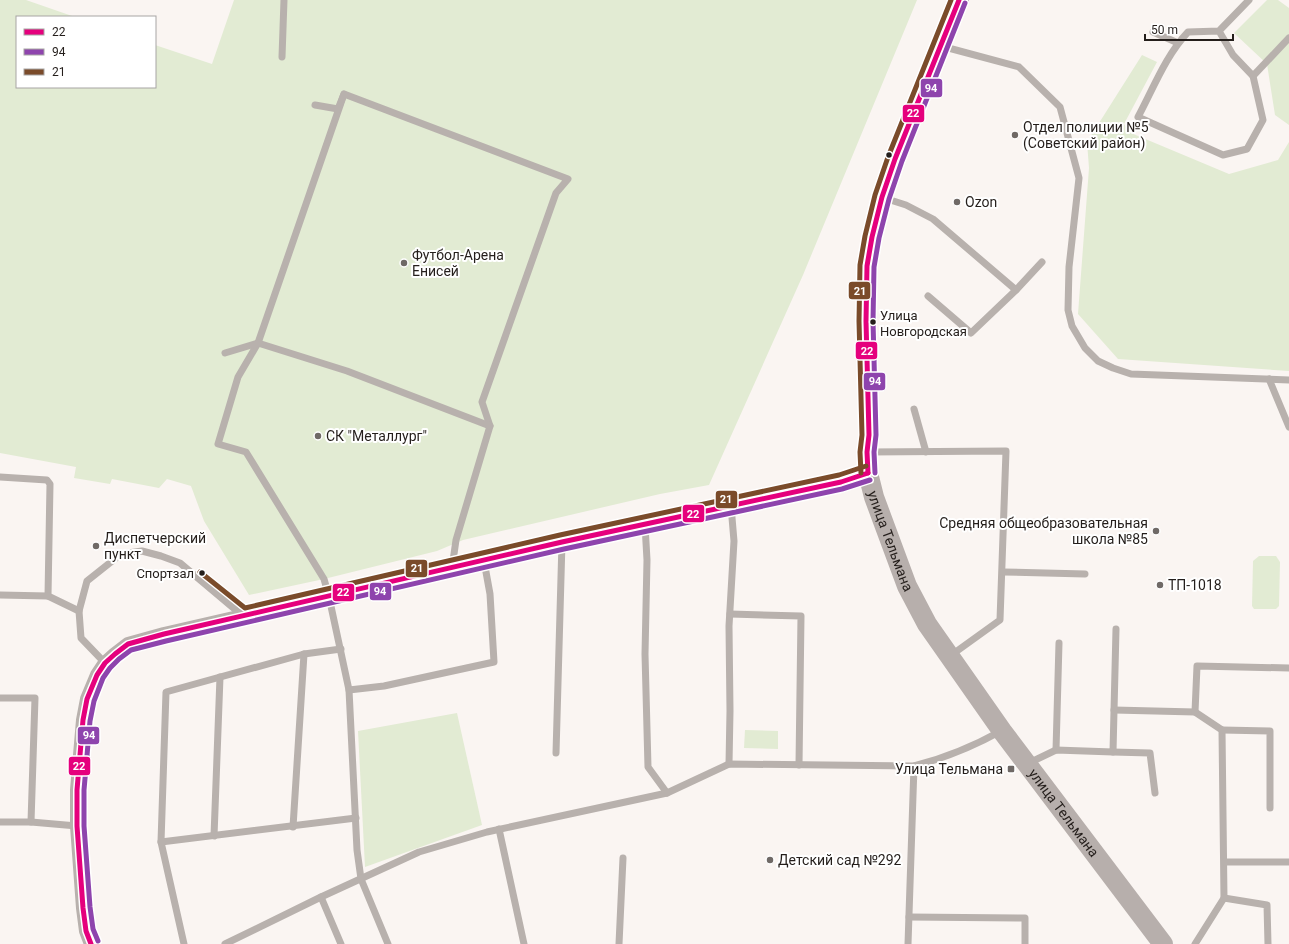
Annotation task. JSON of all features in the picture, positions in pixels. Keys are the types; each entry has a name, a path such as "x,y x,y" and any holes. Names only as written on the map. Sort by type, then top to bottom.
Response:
{"main road":[{"name":"улица Тельмана","path":"959,0 895,159 882,197 872,237 867,266 866,321 868,473 882,523 907,586 927,624 1002,731 1163,944"}],"street":[{"path":"91,944 86,931 83,908 77,826 77,790 83,720 87,700 97,675 105,663 128,644 164,634 562,542 841,482 868,473"}],"lane":[{"path":"282,57 284,0"},
{"path":"1219,32 1233,55 1253,76 1263,120 1247,149 1223,155 1138,117 1178,42 1188,32 1219,32 1249,0"},
{"path":"1153,32 1178,42"},
{"path":"1253,76 1289,38"},
{"path":"941,46 1019,67 1060,107 1079,178 1069,267 1068,310 1072,326 1085,348 1098,361 1131,374 1289,380"},
{"path":"388,944 361,879 357,850 349,690 341,649 324,579 246,452 218,444 238,378 258,343 344,94 435,127 568,179 556,193 482,402 490,426 456,540 452,568"},
{"path":"315,105 338,109"},
{"path":"882,197 906,205 933,219 1016,290"},
{"path":"928,296 972,333 1042,262"},
{"path":"225,353 258,343 347,371 490,426"},
{"path":"1269,379 1289,427"},
{"path":"914,409 926,452"},
{"path":"867,452 1006,451 1003,572 1000,620 950,656"},
{"path":"0,477 47,480 50,484 48,596"},
{"path":"729,764 730,614 734,541 731,506"},
{"path":"645,525 647,560 645,654 648,767 668,793"},
{"path":"556,753 562,542"},
{"path":"105,663 81,638 79,611 87,581 121,554 142,551 180,562 243,616"},
{"path":"349,690 384,686 494,662 490,594 484,561"},
{"path":"1003,572 1085,574"},
{"path":"0,595 48,596 79,611"},
{"path":"730,614 801,616 799,765"},
{"path":"1113,752 1116,629"},
{"path":"1056,750 1059,643"},
{"path":"184,944 161,842 166,692 304,654 341,649"},
{"path":"293,827 304,654"},
{"path":"1195,712 1197,666 1289,668"},
{"path":"214,836 220,677"},
{"path":"0,698 35,698 31,822"},
{"path":"1114,710 1195,712 1222,730 1270,730 1270,808"},
{"path":"1194,944 1224,898 1225,862 1222,730"},
{"path":"227,944 321,896 419,852 487,832 668,793 729,764 914,766 939,759 981,742 1002,731"},
{"path":"1027,764 1056,750 1150,753 1155,793"},
{"path":"908,944 914,766"},
{"path":"161,842 293,827 356,818"},
{"path":"0,822 31,822 77,826"},
{"path":"500,829 524,944"},
{"path":"619,944 623,858"},
{"path":"1225,862 1289,862"},
{"path":"321,896 340,944"},
{"path":"1224,898 1267,905 1268,944"},
{"path":"909,917 1025,918 1025,944"}],"green space":[{"path":"0,0 26,0 72,16 16,16 16,88 156,88 156,45 212,64 234,0 917,0 803,275 709,485 660,494 463,540 437,551 324,579 249,595 204,521 191,486 167,479 159,488 112,479 110,484 74,478 76,467 0,453"},
{"path":"1267,0 1278,0 1289,8 1289,125 1275,115 1267,64 1234,33"},
{"path":"1142,55 1157,62 1124,124 1131,133 1229,174 1278,160 1289,142 1289,371 1118,359 1078,314 1089,168 1087,142"},
{"path":"1259,556 1276,556 1280,562 1279,606 1276,609 1254,609 1252,606 1253,561"},
{"path":"457,713 482,825 365,867 358,731"},
{"path":"745,730 778,731 778,749 744,748"}],"transit line":[{"name":"21","path":"861,473 860,452 862,435 859,321 860,265 865,236 875,195 888,157 951,0"},
{"name":"22","path":"868,473 867,452 869,435 866,321 867,266 872,237 882,197 895,159 959,0"},
{"name":"94","path":"875,473 874,452 876,435 873,321 874,267 879,238 889,199 902,161 965,3"},
{"name":"21","path":"200,572 245,608 560,535 839,475 866,466"},
{"name":"22","path":"91,944 86,931 83,908 77,826 77,790 83,720 87,699 97,675 105,663 128,644 164,634 562,542 841,482 868,473"},
{"name":"94","path":"98,941 93,929 90,907 84,826 84,790 90,721 94,701 103,678 110,668 131,650 564,549 842,489 870,480"}],"place":[{"name":"Отдел полиции №5 (Советский район)","path":"1015,135"},
{"name":"Ozon","path":"957,202"},
{"name":"Футбол-Арена Енисей","path":"404,263"},
{"name":"Улица Новгородская","path":"873,322"},
{"name":"СК \"Металлург\"","path":"318,436"},
{"name":"Средняя общеобразовательная школа №85","path":"1156,531"},
{"name":"Диспетчерский пункт","path":"96,546"},
{"name":"Спортзал","path":"202,573"},
{"name":"ТП-1018","path":"1160,585"},
{"name":"Улица Тельмана","path":"1011,769"},
{"name":"Детский сад №292","path":"770,860"}]}
